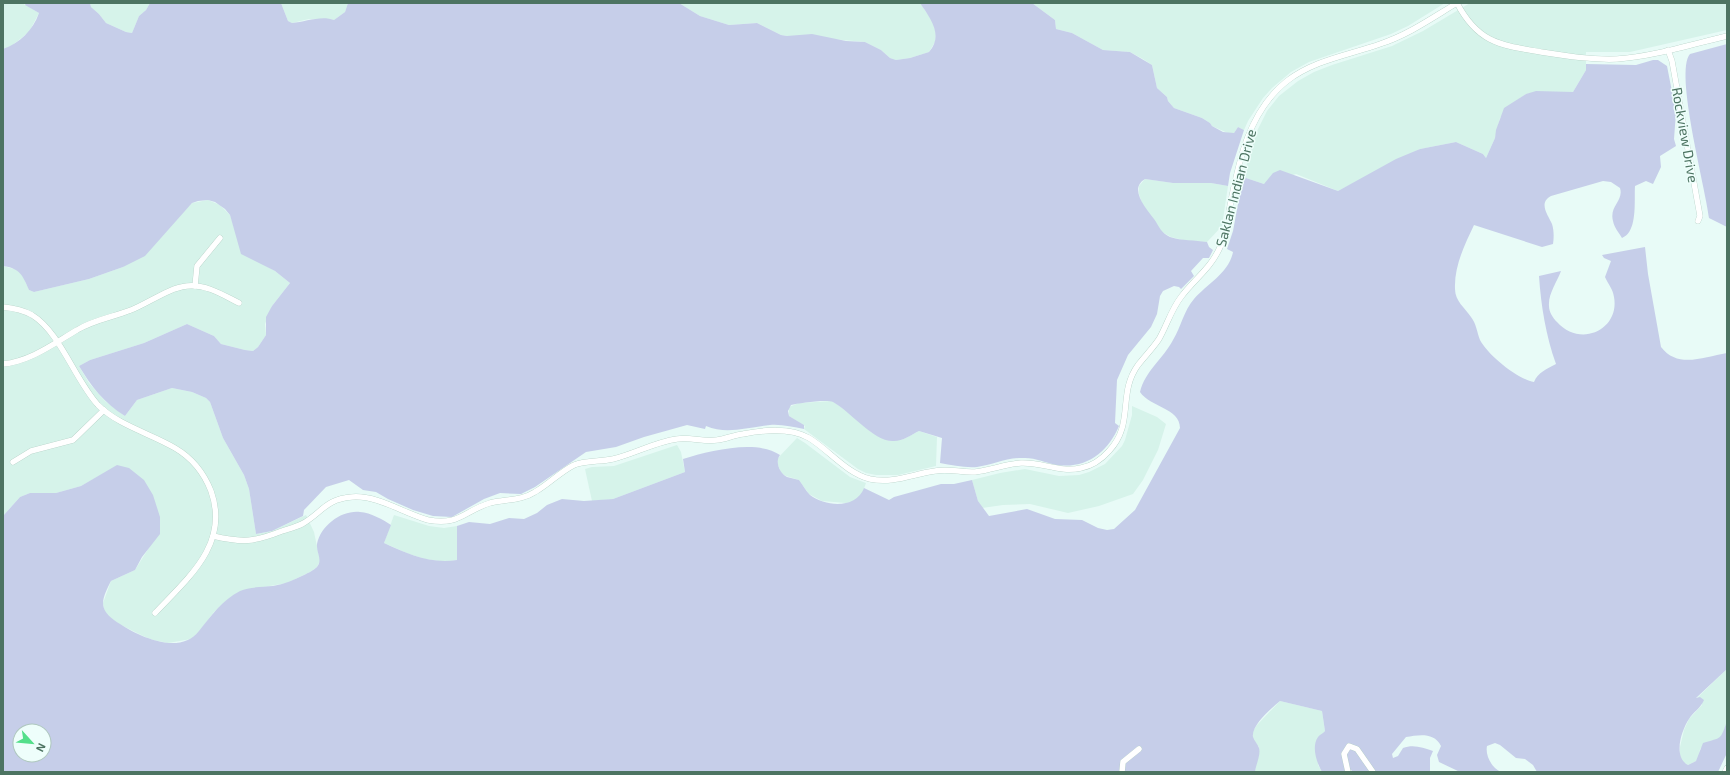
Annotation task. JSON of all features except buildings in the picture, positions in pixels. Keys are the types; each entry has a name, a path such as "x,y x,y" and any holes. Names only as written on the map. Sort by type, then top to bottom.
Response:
{"street":[{"path":"1457,3 1464,16 1484,36 1494,43 1509,47 1571,57 1609,59 1636,57 1727,36"},
{"name":"Saklan Indian Drive","path":"213,536 239,541 257,540 301,524 326,505 353,496 378,501 428,520 436,522 452,521 489,504 524,497 535,492 576,464 587,461 605,461 675,439 716,440 762,431 784,431 802,435 809,438 857,474 881,481 896,480 938,470 973,472 1016,463 1033,464 1059,470 1082,468 1092,465 1105,455 1120,437 1126,416 1127,386 1137,366 1159,338 1179,300 1208,268 1222,243 1245,143 1256,117 1264,104 1288,81 1304,70 1323,62 1389,41 1421,25 1457,3"},
{"name":"Rockview Drive","path":"1668,50 1672,61 1700,216 1698,221"},
{"path":"195,286 197,266 220,238"},
{"path":"3,364 13,363 33,356 56,341 90,323 128,311 186,286 195,286 217,292 239,303"},
{"path":"3,307 17,309 31,314 48,330 89,394 104,410 128,425 185,455 200,470 208,483 215,513 213,536 204,556 193,573 155,613"},
{"path":"13,462 31,451 73,440 104,410"},
{"path":"1348,772 1344,754 1349,746 1357,749 1373,772"},
{"path":"1122,772 1123,762 1139,749"},
{"path":"1725,772 1727,768"}],"shaded area":[{"path":"3,3 22,3 39,13 29,32 10,47 3,49"},
{"path":"26,3 90,3 91,7 106,23 126,32 132,33 139,16 146,10 150,3 281,3 288,21 292,23 318,18 334,20 345,12 348,3 679,3 700,16 729,25 757,23 781,35 812,34 846,41 865,42 881,50 890,58 896,60 910,58 929,52 933,46 935,39 934,27 920,3 1032,3 1055,20 1056,29 1072,33 1103,50 1130,52 1152,65 1157,88 1167,97 1168,101 1174,108 1202,118 1223,132 1234,133 1238,127 1244,130 1230,173 1228,186 1211,183 1173,183 1145,179 1140,183 1138,188 1140,199 1164,233 1170,237 1184,240 1207,242 1209,247 1213,250 1209,258 1203,258 1191,271 1194,276 1181,289 1174,286 1163,291 1160,296 1157,314 1151,327 1128,355 1117,380 1115,423 1119,426 1109,444 1095,457 1087,461 1068,466 1057,465 1029,458 1006,460 977,467 940,463 942,438 919,431 901,440 887,440 871,432 833,402 825,401 800,403 791,405 788,411 789,416 804,425 804,429 774,425 738,430 722,430 706,426 705,429 687,425 644,437 616,447 586,452 535,487 521,494 500,493 484,499 452,517 433,516 413,510 376,492 363,490 349,480 326,487 304,510 303,516 272,531 256,534 249,489 244,475 223,438 210,402 206,398 192,392 172,388 137,400 125,416 111,406 99,394 79,366 90,360 144,343 187,324 214,336 221,344 253,351 258,347 266,335 266,317 272,306 290,283 275,271 241,254 230,215 225,209 215,202 208,200 192,203 145,256 123,267 89,279 34,292 29,290 23,277 17,271 3,266 3,49 15,43 25,35 33,25 39,13 25,5"},
{"path":"90,3 150,3 146,10 139,16 132,33 126,32 106,23 91,7"},
{"path":"281,3 348,3 345,12 334,20 309,19 292,23 288,21"},
{"path":"679,3 920,3 933,22 936,35 935,42 929,52 910,58 896,60 890,58 881,50 865,42 781,35 757,23 729,25 700,16"},
{"path":"1032,3 1445,3 1408,26 1391,34 1309,62 1291,72 1272,88 1263,98 1244,130 1238,127 1234,133 1230,134 1212,126 1202,118 1174,108 1168,101 1167,97 1157,88 1152,65 1143,59 1130,52 1103,50 1072,33 1056,29 1055,20"},
{"path":"1470,3 1727,3 1727,30 1630,52 1586,52 1586,70 1573,92 1526,94 1513,103 1500,118 1495,138 1486,158 1483,154 1456,142 1420,149 1338,191 1296,174 1264,184 1243,177 1257,131 1267,111 1279,96 1298,81 1314,72 1332,65 1392,46 1423,31"},
{"path":"1727,44 1727,227 1709,218 1688,106 1686,65 1690,54"},
{"path":"1658,60 1667,66 1676,112 1674,139 1676,146 1660,156 1661,167 1653,184 1646,181 1635,186 1635,207 1631,229 1627,235 1622,238 1615,228 1612,216 1621,193 1620,188 1611,182 1603,181 1551,196 1545,202 1545,209 1553,226 1553,244 1542,247 1474,225 1458,264 1455,280 1455,293 1458,301 1473,319 1480,340 1489,352 1504,366 1527,380 1534,382 1540,373 1556,364 1544,321 1539,276 1561,271 1551,293 1549,302 1550,313 1557,322 1566,330 1576,334 1596,332 1605,326 1611,318 1614,309 1612,289 1605,277 1611,261 1604,258 1602,255 1645,247 1648,274 1661,347 1668,354 1683,360 1700,359 1727,353 1727,669 1696,698 1700,697 1704,700 1686,724 1680,744 1681,756 1683,761 1688,765 1696,761 1703,743 1720,737 1727,721 1727,753 1718,772 1537,772 1533,765 1525,759 1516,758 1500,745 1495,743 1487,746 1487,754 1492,765 1501,772 1460,772 1439,762 1437,755 1441,746 1434,738 1421,735 1406,737 1392,754 1393,758 1398,756 1403,748 1411,746 1433,751 1430,758 1430,772 1353,772 1351,770 1345,772 1322,772 1318,764 1315,745 1318,737 1325,731 1322,711 1280,701 1263,717 1253,732 1253,737 1259,751 1255,772 3,772 3,516 20,497 30,493 56,493 81,486 117,465 129,468 144,480 153,495 160,517 160,534 142,557 135,570 111,581 104,597 103,607 109,616 133,632 157,641 169,643 190,639 199,631 222,604 240,591 281,584 296,579 317,567 319,564 317,544 319,537 333,520 346,513 360,512 368,514 391,525 384,543 402,551 419,557 438,561 457,560 457,526 469,522 490,524 509,518 524,519 537,513 547,505 562,499 584,501 613,499 685,472 683,459 733,448 759,448 770,450 780,455 778,464 784,475 799,480 810,495 832,504 848,503 854,500 860,495 864,488 889,500 894,497 941,484 954,484 972,480 978,501 989,516 1027,509 1055,519 1082,520 1098,528 1107,530 1114,529 1135,510 1180,428 1179,421 1175,416 1150,401 1140,392 1142,385 1150,371 1169,347 1191,303 1217,278 1231,259 1233,252 1227,249 1233,231 1243,177 1264,184 1273,173 1280,170 1338,191 1396,159 1420,149 1456,142 1483,154 1486,158 1495,138 1496,130 1504,108 1526,94 1536,91 1573,92 1586,70 1586,64 1636,65"},
{"path":"1145,179 1173,183 1211,183 1228,186 1222,226 1207,242 1187,241 1171,237 1162,232 1143,206 1139,194 1139,186"},
{"path":"208,200 220,205 230,215 234,227 259,262 275,271 290,283 272,306 265,324 266,335 258,347 253,351 221,344 214,336 187,324 144,343 90,360 79,366 89,383 105,401 125,416 137,400 172,388 192,392 206,398 210,402 223,438 244,475 249,489 256,534 272,531 306,515 314,532 320,561 317,567 310,572 287,583 241,591 228,599 214,612 199,632 191,639 168,643 153,640 119,624 108,616 104,610 103,603 111,581 135,570 150,546 117,466 81,486 56,493 30,493 20,497 3,516 3,266 18,270 22,274 29,290 34,292 89,279 123,267 192,203"},
{"path":"832,401 850,413 871,432 889,441 904,439 919,431 937,437 936,466 898,475 876,475 866,473 858,469 804,429 805,426 789,416 789,407 799,403"},
{"path":"1132,406 1157,417 1166,424 1158,450 1143,480 1133,494 1099,506 1068,513 1030,504 1003,505 982,508 978,501 972,480 1025,469 1059,476 1079,475 1105,464 1122,446 1125,440 1132,415"},
{"path":"797,438 850,477 866,483 859,498 852,502 846,503 822,501 809,494 799,480 781,473 778,465 778,458"},
{"path":"677,445 681,452 685,472 613,499 592,501 585,469 592,467 614,466"},
{"path":"394,515 429,526 444,528 457,526 457,560 445,562 425,559 384,543"},
{"path":"1727,669 1727,721 1722,737 1717,740 1710,741 1700,749 1699,757 1696,761 1688,765 1683,762 1680,756 1680,747 1684,730 1689,719 1702,705 1700,698 1696,699"},
{"path":"1280,701 1322,711 1325,731 1323,734 1318,765 1322,772 1255,772 1256,761 1259,756 1259,747 1253,739 1253,731"}]}
